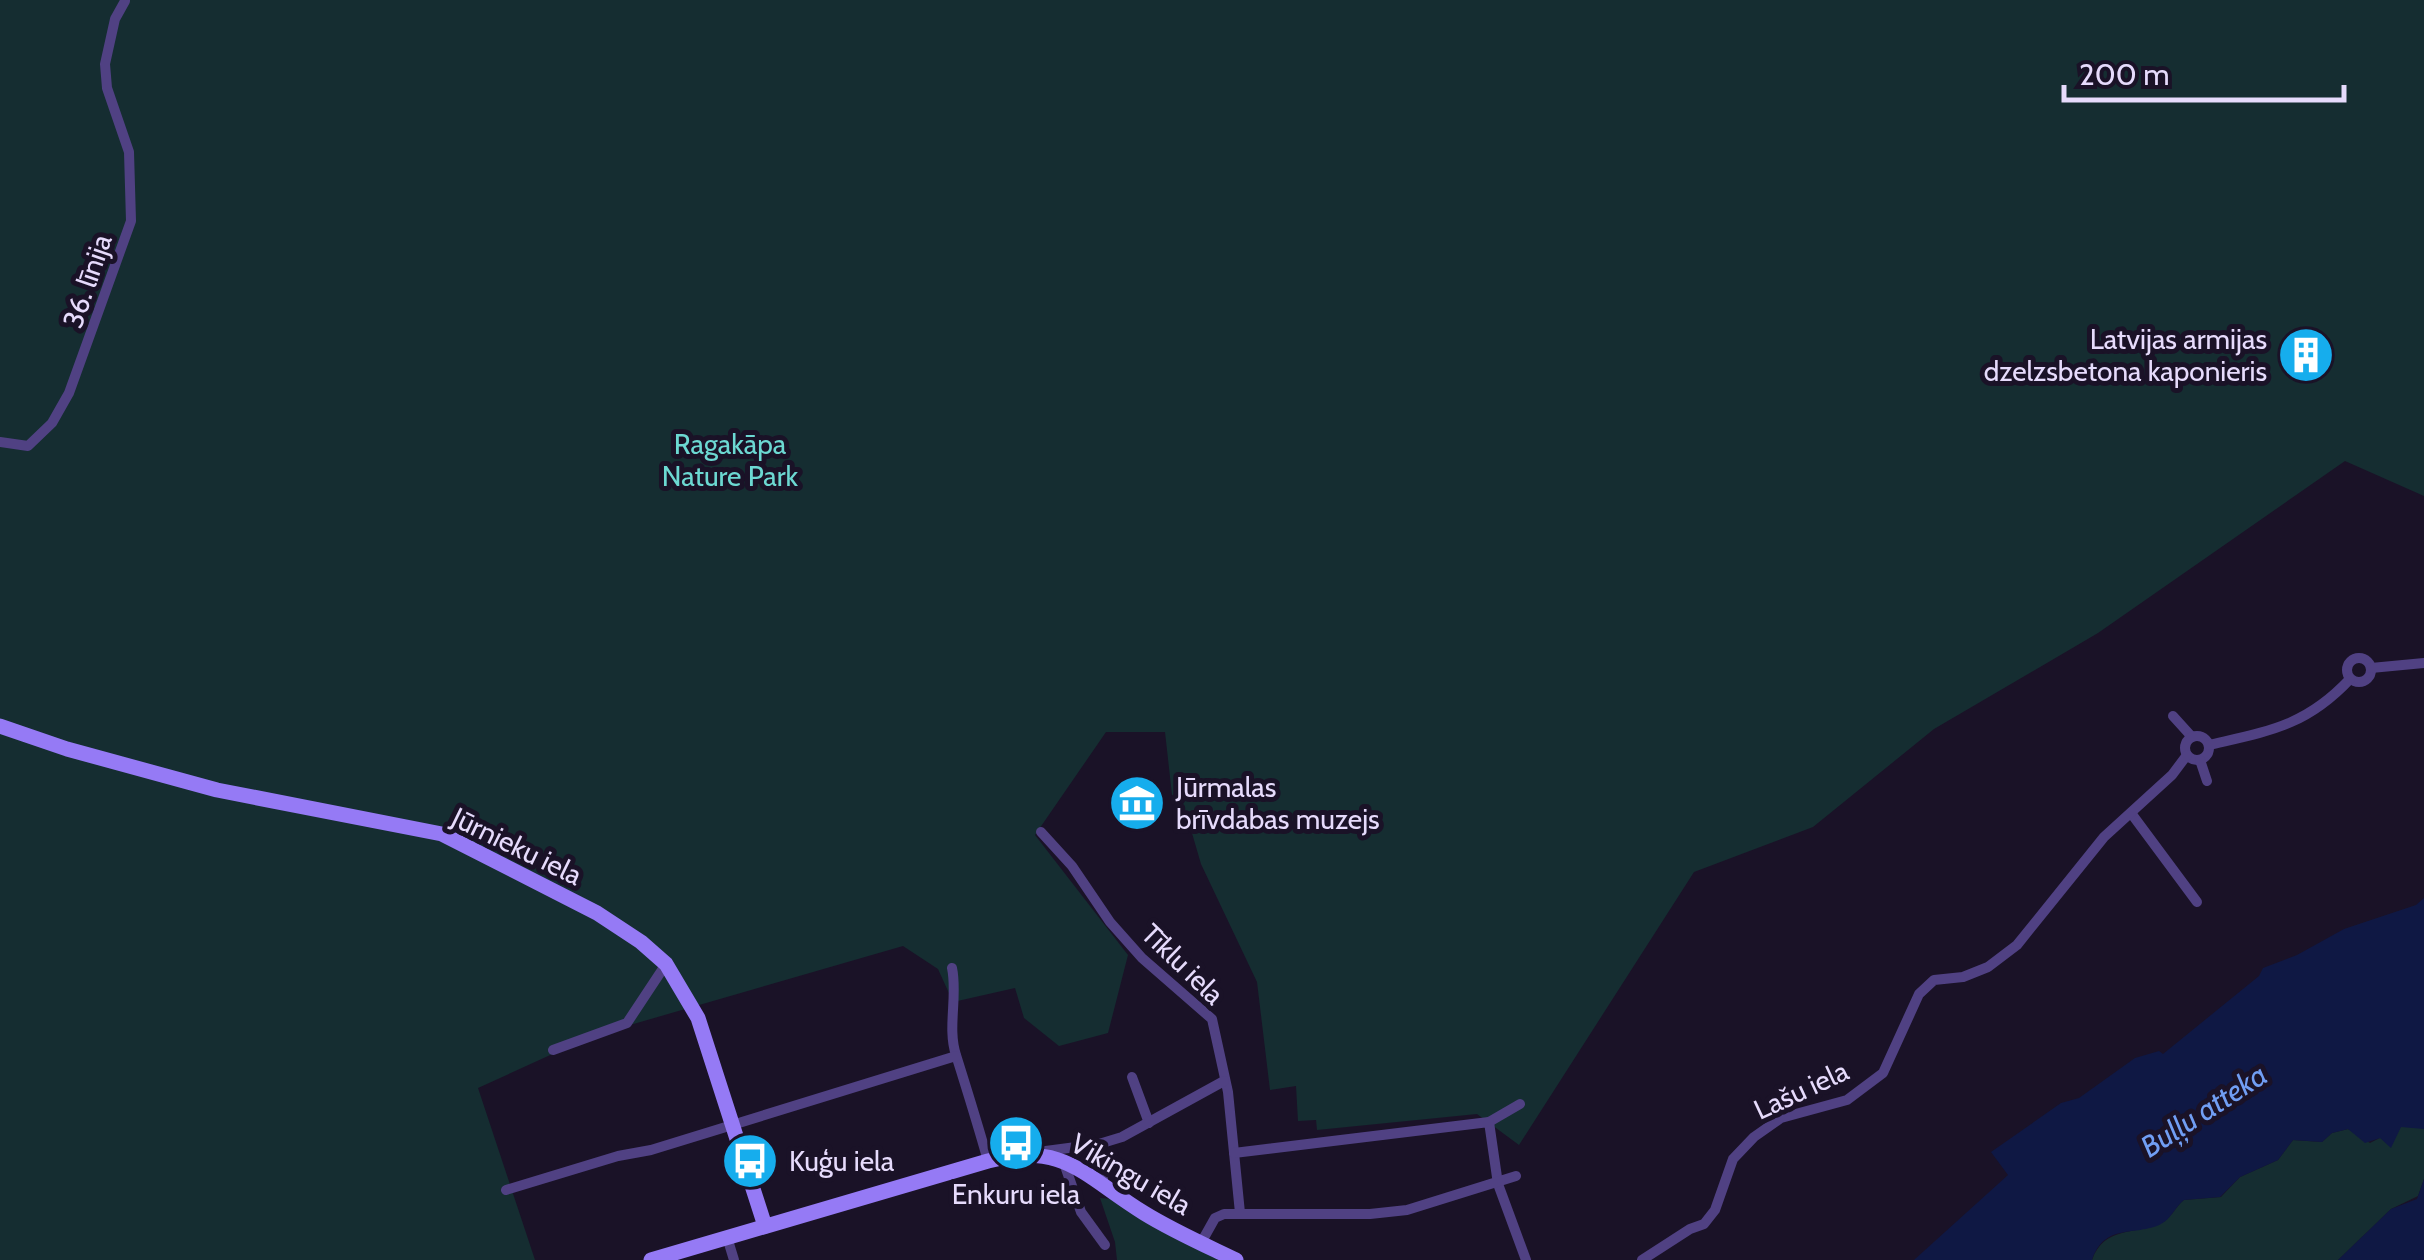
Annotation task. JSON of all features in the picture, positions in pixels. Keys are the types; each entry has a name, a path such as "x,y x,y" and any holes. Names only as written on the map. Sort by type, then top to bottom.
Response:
{"street":[{"name":"36. līnija","path":"0,442 28,446 52,423 69,393 131,221 129,152 107,88 105,64 115,18 125,0"},
{"path":"2350,679 2347,667 2355,658 2367,661 2371,668"},
{"path":"2371,668 2424,663"},
{"path":"2209,745 2306,718 2350,679 2364,681 2371,668"},
{"path":"2173,716 2192,738 2204,738 2209,745 2207,756 2200,760"},
{"name":"Jūrnieku iela","path":"0,726 67,749 217,790 442,834 596,913 641,942 666,964 698,1018 765,1226"},
{"name":"Lašu iela","path":"1642,1260 1704,1224 1715,1210 1733,1159 1754,1137 1781,1118 1847,1100 1882,1073 1920,994 1934,980 1963,977 1988,967 2017,945 2104,837 2172,775 2188,755 2186,743 2192,738"},
{"path":"2188,755 2200,760 2208,781"},
{"path":"2130,813 2198,902"},
{"name":"Tīklu iela","path":"1041,832 1142,958 1212,1019 1224,1081 1240,1213"},
{"path":"553,1050 628,1023 666,964"},
{"path":"952,968 956,984 956,1056 988,1161"},
{"path":"506,1190 956,1056"},
{"path":"1132,1077 1149,1123"},
{"path":"1032,1152 1098,1144 1149,1123 1224,1081"},
{"path":"1234,1154 1490,1122 1518,1105 1515,1092"},
{"path":"1490,1122 1498,1184 1526,1260"},
{"path":"1098,1144 1103,1184"},
{"name":"Vikingu iela","path":"659,1259 988,1161 1032,1152 1064,1162 1146,1215 1236,1260"},
{"path":"1064,1162 1081,1212 1105,1245"},
{"path":"1202,1244 1216,1218 1240,1213 1370,1214 1407,1210 1516,1176"},
{"path":"727,1238 734,1260"}],"green space":[{"name":"Ragakāpa Nature Park","path":"0,0 2424,0 2424,496 2345,461 2098,633 1934,729 1813,827 1694,872 1519,1145 1477,1114 1317,1130 1316,1120 1298,1121 1296,1086 1270,1090 1257,982 1201,864 1187,816 1173,804 1165,732 1106,732 1035,835 1128,955 1108,1033 1059,1046 1024,1018 1015,988 953,1002 938,969 903,946 592,1036 478,1088 535,1260 0,1260"},
{"path":"2401,1127 2424,1129 2424,1179 2418,1196 2391,1209 2338,1260 2092,1260 2104,1242 2121,1233 2161,1223 2184,1200 2221,1197 2240,1177 2278,1160 2293,1140 2322,1142 2332,1133 2348,1129 2370,1143"},
{"path":"1100,1198 1113,1199 1222,1260 1117,1260"}],"water":[{"name":"Buļļu atteka","path":"2424,898 2424,1129 2401,1127 2391,1148 2380,1138 2365,1143 2348,1129 2332,1133 2322,1142 2293,1140 2278,1160 2240,1177 2220,1197 2184,1200 2161,1224 2105,1240 2092,1260 1914,1260 2008,1175 1991,1152 2135,1058 2159,1051 2163,1054 2259,976 2263,968 2297,955 2344,929 2416,905"},
{"path":"2424,1179 2424,1260 2338,1260 2391,1209 2417,1199"}],"place":[{"name":"Latvijas armijas dzelzsbetona kaponieris","path":"2306,355"},
{"name":"Jūrmalas brīvdabas muzejs","path":"1137,803"},
{"name":"Enkuru iela","path":"1016,1143"},
{"name":"Kuģu iela","path":"750,1161"}]}
